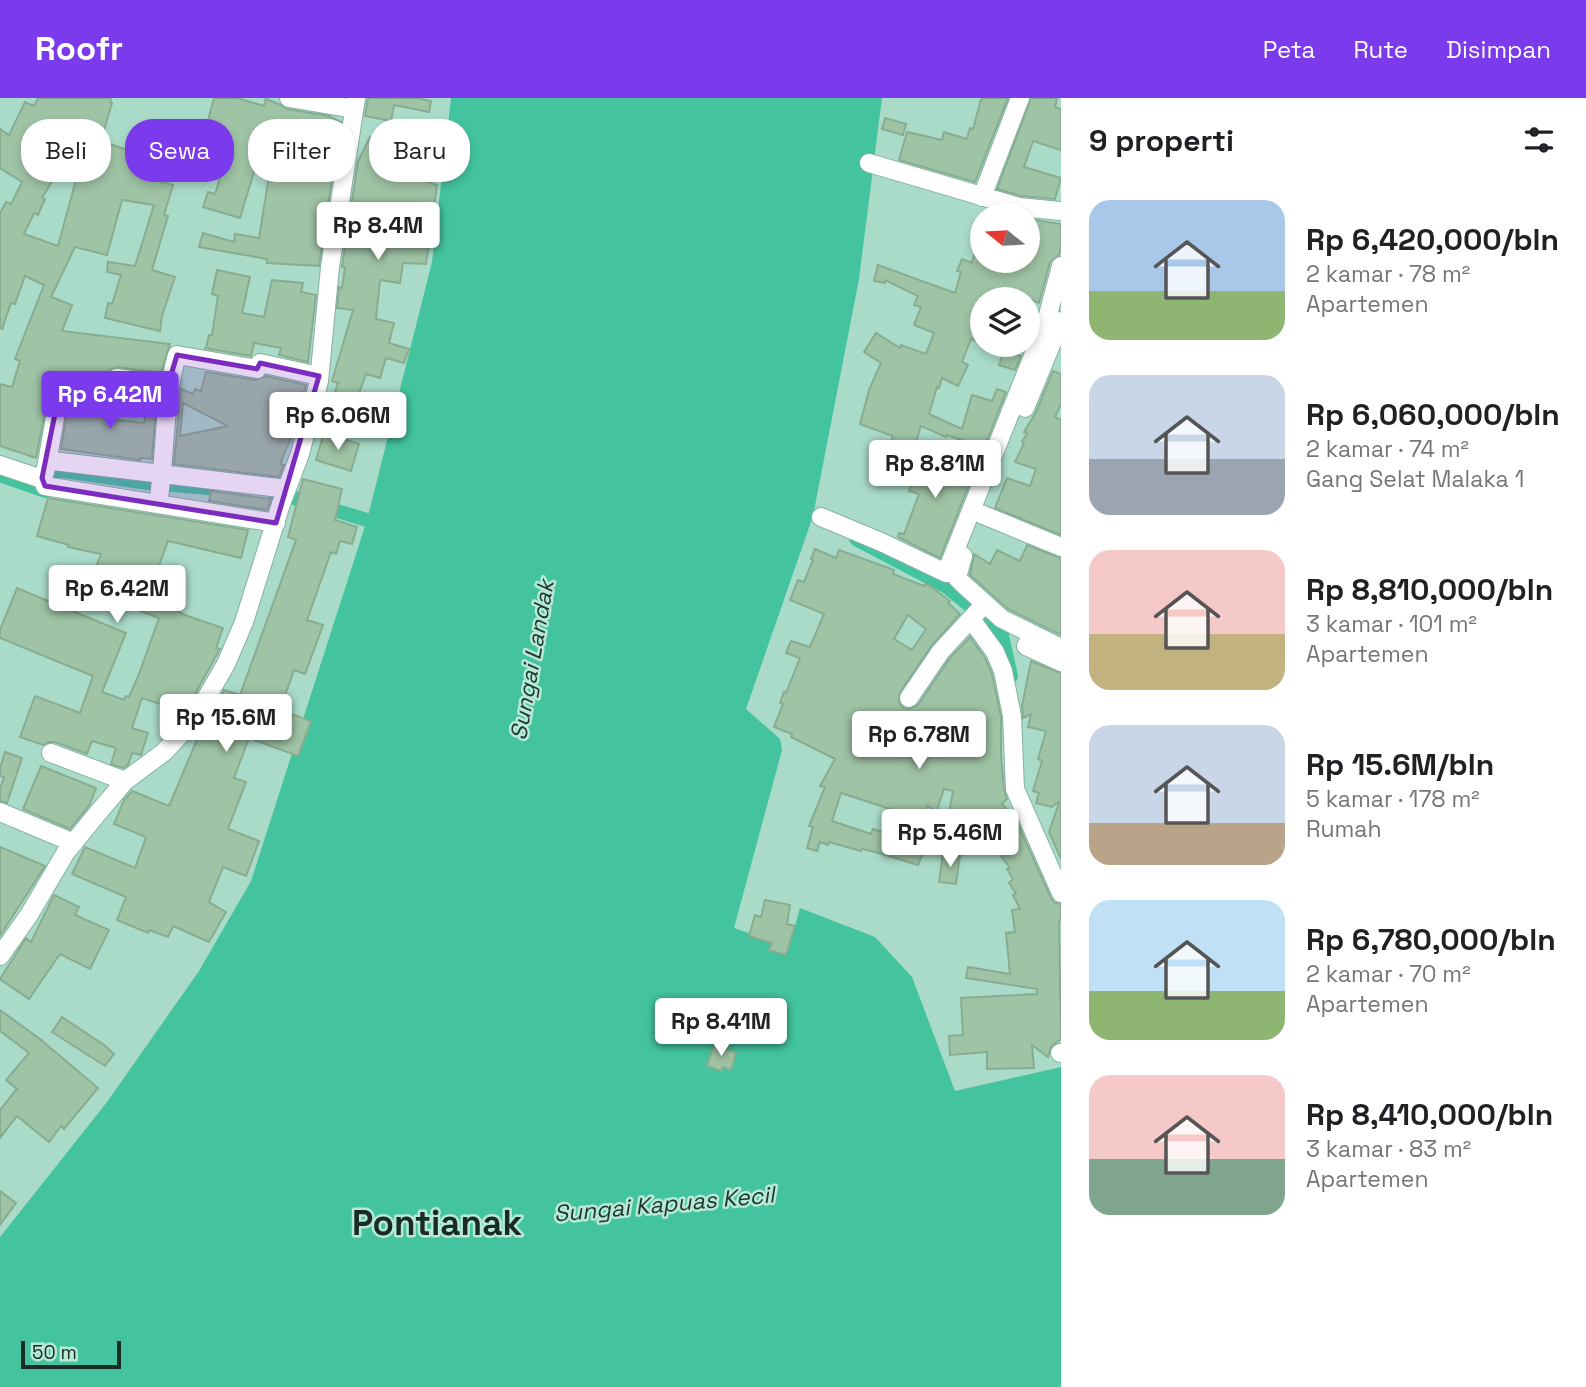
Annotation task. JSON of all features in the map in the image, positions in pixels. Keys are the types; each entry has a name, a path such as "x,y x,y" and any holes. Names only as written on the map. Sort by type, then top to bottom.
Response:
{"street":[{"path":"0,956 74,843 125,781 164,752 193,721 226,664 244,622 307,430 319,376 330,267 355,104 289,98"},
{"path":"982,197 1020,98"},
{"path":"869,163 1019,207 1061,211"},
{"path":"1027,388 1061,266"},
{"path":"951,575 1027,388 1061,321"},
{"path":"158,504 163,475 168,385 177,355 257,369 260,363 319,376"},
{"path":"168,385 117,378 113,389 60,389 44,471 45,486 276,523"},
{"path":"44,471 52,461 163,475 284,496"},
{"path":"951,575 957,570 981,514 997,463"},
{"path":"0,465 44,471"},
{"path":"981,514 1061,547"},
{"path":"821,517 951,575 986,602 1002,619 1061,662"},
{"path":"909,698 941,651 986,602"},
{"path":"971,619 1011,670 1015,789 1061,893"},
{"path":"1030,640 1061,648"},
{"path":"51,753 125,781"},
{"path":"0,812 74,843"}],"highlighted area":[{"path":"177,355 257,369 260,363 319,376 276,523 45,486 42,478 60,389 112,389 117,378 168,385"}],"water":[{"path":"451,98 882,98 859,279 813,516 746,709 780,739 782,750 734,928 789,947 800,908 875,937 912,977 955,1091 1061,1067 1061,1387 0,1387 0,1237 107,1102 199,971 251,881 367,520 432,262 441,182 470,182 470,119 449,119"}],"building":[{"path":"38,98 111,98 112,103 107,119 21,119 21,181 0,168 0,129 9,135 25,102 34,106"},
{"path":"214,98 237,98 264,106 266,99 287,109 335,119 248,119 248,182 251,182 240,218 203,207 208,192 215,194 219,182 234,182 234,119 208,119"},
{"path":"368,98 417,98 431,101 429,112 394,105 391,119 365,116"},
{"path":"984,98 1008,98 975,182 899,160 907,132 942,140 944,132 967,139"},
{"path":"1031,98 1057,98 1055,107 1061,109 1061,150 1033,141 1024,167 1061,178 1055,199 1021,196 997,189"},
{"path":"885,118 906,124 903,135 882,129"},
{"path":"369,139 369,182 428,182 437,185 426,264 403,263 400,283 380,280 376,319 394,323 389,343 409,349 404,363 386,358 380,378 366,374 357,399 367,402 360,422 328,412 338,383 332,381 353,310 337,308 345,267 342,267 358,161"},
{"path":"111,144 125,149 125,182 162,182 173,185 164,215 168,216 152,270 175,277 160,331 105,318 108,303 112,304 121,275 107,272 108,262 135,266 154,205 122,200 107,255 75,247 51,297 72,305 62,331 170,344 161,373 118,367 111,369 105,378 94,375 93,378 60,378 51,382 36,458 0,446 0,384 12,387 20,361 15,359 44,285 25,276 15,304 11,303 2,329 0,328 0,213 6,202 11,204 22,182 52,182 42,198 45,199 38,215 34,213 24,234 58,246 75,182 111,182"},
{"path":"268,182 332,182 319,266 267,263 267,259 199,247 203,233 234,242 235,234 259,238"},
{"path":"1040,221 1061,224 1059,255 1050,262 1040,299 1040,287 970,287 970,342 962,362 968,365 958,386 942,378 929,414 962,429 972,395 992,401 997,389 1006,392 984,448 947,435 946,437 921,426 914,448 891,441 893,436 860,424 869,390 881,363 864,352 876,333 900,348 901,345 926,354 934,333 914,325 921,307 914,305 918,296 885,280 885,283 874,281 878,265 955,293 961,272 957,271 962,259 970,262 970,273 1040,273"},
{"path":"217,270 250,277 242,313 264,317 272,280 303,283 301,292 316,295 308,362 279,355 281,348 254,343 251,356 204,348 209,335 212,335 218,296 212,294"},
{"path":"1002,357 1021,357 1015,370 999,365"},
{"path":"1053,371 1061,374 1061,404 1055,417 1061,420 1061,535 995,508 1007,478 1030,486 1036,469 1015,462 1027,433 1024,432 1036,412"},
{"path":"206,372 255,380 266,376 306,385 295,428 280,464 284,465 279,477 174,464 181,389 193,394 195,389 201,391","holes":["183,403 228,426 180,436"]},
{"path":"124,390 157,395 152,459 140,460 61,449 67,413 78,416 81,400 111,400 108,419 144,423 149,398 123,393"},
{"path":"324,433 359,444 351,471 316,460"},
{"path":"914,449 976,467 940,558 898,537 899,533 904,534 919,494 909,491 914,476 907,474"},
{"path":"303,479 342,489 335,520 357,527 352,544 340,541 336,554 331,552 307,620 323,625 305,674 294,670 280,710 311,721 298,756 249,738 234,778 246,782 228,829 259,841 246,876 223,867 209,902 226,912 209,942 173,926 168,937 149,930 148,933 117,920 126,897 72,874 85,847 135,868 146,837 114,824 124,800 132,791 169,806 203,726 210,729 224,690 240,695 296,540 288,537"},
{"path":"211,491 271,499 267,510 209,501"},
{"path":"48,498 248,530 241,558 168,541 148,596 185,615 223,628 216,648 220,649 185,712 142,698 132,728 148,733 141,755 132,753 128,765 123,768 111,764 116,748 92,741 87,754 55,742 43,745 20,737 35,696 80,713 93,676 0,638 0,630 17,588 126,633 102,692 124,700 126,696 129,697 139,674 159,618 120,603 118,608 85,595 101,554 68,547 69,545 37,536"},
{"path":"1027,545 1061,558 1061,635 1008,609 970,575 974,554 990,564 997,550 1020,561"},
{"path":"815,549 836,558 839,550 894,570 893,574 924,586 926,583 950,601 948,603 960,614 932,645 900,692 899,702 903,708 909,709 918,705 950,658 970,637 985,658 992,674 1001,717 1001,755 1007,799 1002,804 1016,820 1051,898 1055,903 1061,904 1061,1039 1051,1047 1048,1057 1032,1045 1034,1068 987,1069 987,1052 950,1055 949,1036 963,1035 961,998 1037,994 1037,989 966,978 968,967 1010,974 1006,933 1015,932 1012,910 1020,909 1013,895 1016,894 1009,883 1013,879 1007,869 1010,868 992,844 998,839 973,811 958,828 948,819 953,791 944,789 936,813 927,805 918,838 928,841 918,865 829,842 828,845 820,842 817,851 807,848 813,827 809,826 825,787 820,786 835,759 791,737 792,734 774,727 783,704 780,703 784,692 786,693 800,658 786,653 791,641 810,647 824,614 790,600 798,580 804,582 813,560 811,559","holes":["908,615 926,629 912,650 894,639","841,793 902,813 895,836 873,829 871,834 832,821"]},
{"path":"1031,661 1061,673 1061,800 1052,807 1036,803 1039,793 1033,791 1042,761 1038,759 1046,731 1028,727 1031,714 1023,718 1022,706"},
{"path":"5,752 22,758 7,803 0,801 4,777 0,776 0,768"},
{"path":"41,766 96,788 89,806 70,829 23,809"},
{"path":"1061,803 1061,859 1049,832"},
{"path":"0,847 45,866 0,936"},
{"path":"943,853 960,855 956,884 939,882"},
{"path":"54,895 79,907 75,915 109,930 90,969 60,954 29,999 0,979 26,938 31,942"},
{"path":"765,900 790,905 787,924 795,926 786,955 769,950 772,943 749,936 755,915 761,917"},
{"path":"0,1010 40,1039 98,1088 64,1129 61,1126 49,1142 17,1116 0,1138 0,1110 17,1089 6,1080 29,1053 0,1031"},
{"path":"62,1017 114,1054 105,1066 52,1032"},
{"path":"714,1044 736,1053 731,1070 723,1067 721,1071 707,1066"},
{"path":"0,1191 16,1203 0,1225"}],"waterway":[{"path":"0,475 45,491 57,470 148,483 210,488"},
{"path":"275,494 367,520"},
{"path":"856,539 947,587 1001,631 1011,676"}],"district":[{"name":"Pontianak","path":"437,1223"}],"water label":[{"name":"Sungai Landak","path":"532,660"},
{"name":"Sungai Kapuas Kecil","path":"664,1204"}]}
